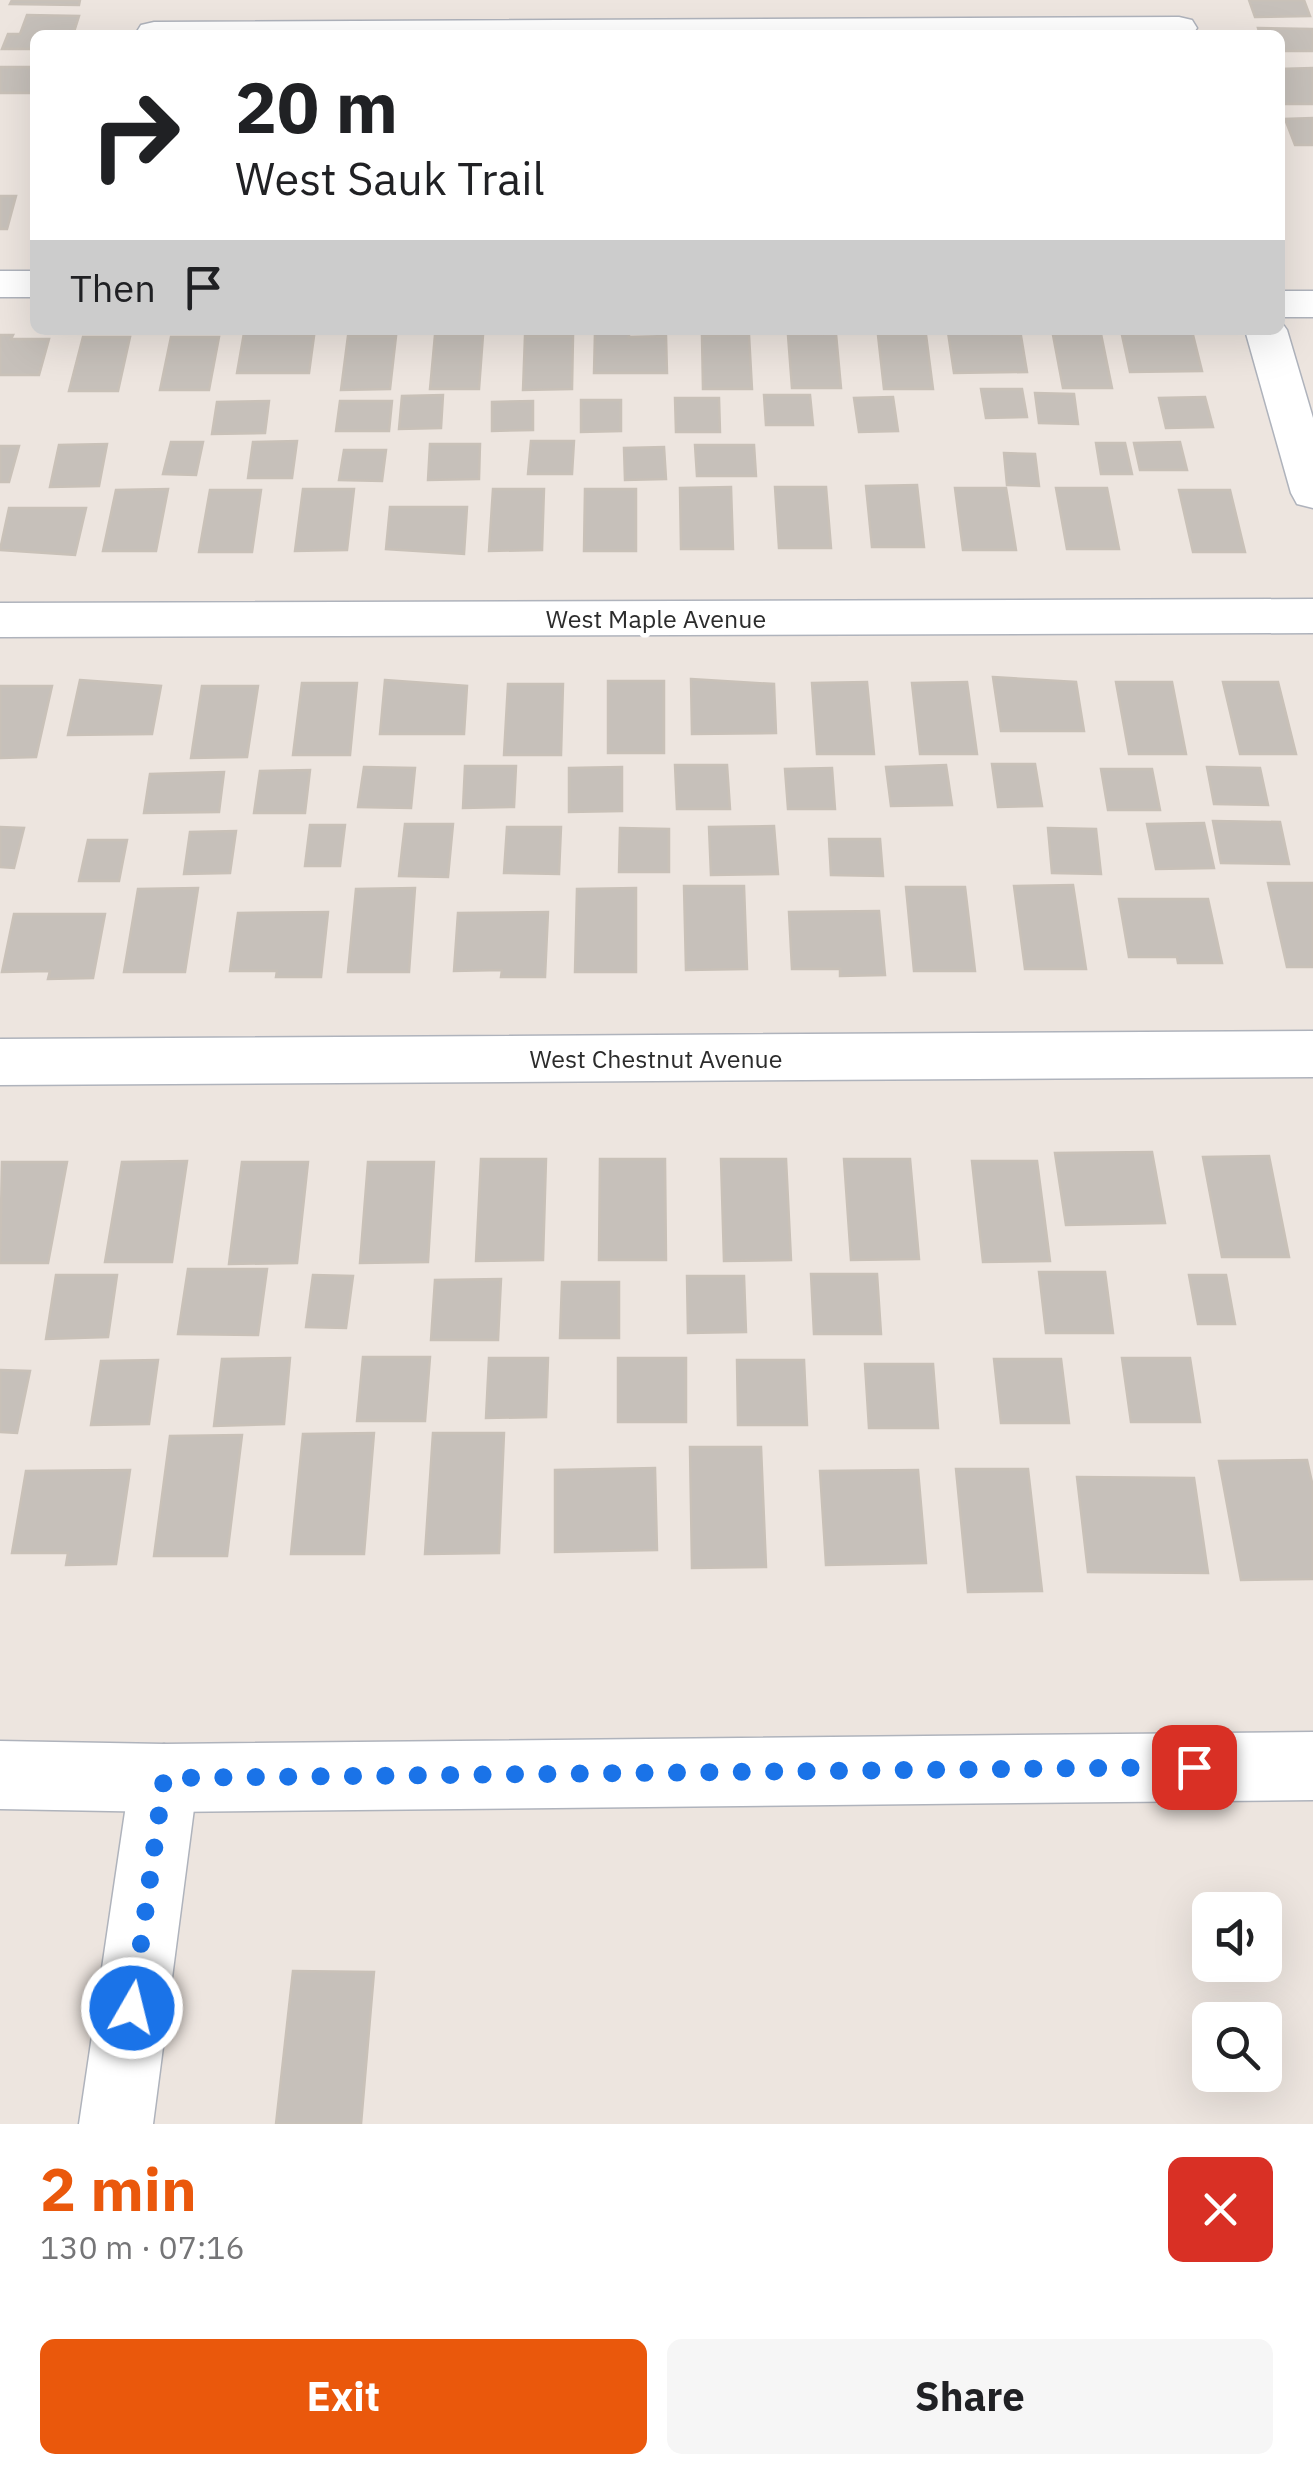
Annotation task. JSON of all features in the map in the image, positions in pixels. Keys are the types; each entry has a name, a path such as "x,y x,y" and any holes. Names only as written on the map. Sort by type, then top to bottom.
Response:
{"street":[{"path":"157,23 1177,21"},
{"path":"0,284 30,284"},
{"path":"1285,304 1313,304"},
{"path":"1267,335 1313,493"},
{"name":"West Maple Avenue","path":"0,620 1313,616"},
{"name":"West Chestnut Avenue","path":"0,1062 1313,1054"},
{"path":"0,1775 164,1778 1313,1766"},
{"path":"116,2124 164,1778"}],"building":[{"path":"12,0 80,0 79,5 10,4"},
{"path":"1249,0 1304,0 1310,16 1255,17"},
{"path":"27,15 79,16 75,30 30,30 30,49 2,49 8,34 20,34"},
{"path":"1313,29 1313,51 1285,51 1285,30 1259,30"},
{"path":"0,67 30,67 30,93 0,93"},
{"path":"1313,68 1313,104 1285,104 1285,69"},
{"path":"1313,118 1313,145 1295,145 1285,119"},
{"path":"0,196 16,196 7,229 0,229"},
{"path":"0,335 13,335 11,339 49,339 39,375 0,375"},
{"path":"244,335 314,336 309,373 237,373"},
{"path":"435,335 483,335 479,389 430,389"},
{"path":"595,335 666,336 667,373 594,373"},
{"path":"749,335 752,389 703,389 702,336"},
{"path":"788,335 836,335 841,388 792,388"},
{"path":"878,335 926,335 933,389 884,389"},
{"path":"948,335 1021,336 1027,372 954,373"},
{"path":"1053,335 1101,335 1112,388 1063,388"},
{"path":"1122,335 1193,335 1202,371 1130,372"},
{"path":"348,336 396,336 390,389 341,390"},
{"path":"525,336 573,336 572,389 523,390"},
{"path":"83,337 130,337 118,391 69,391"},
{"path":"171,337 219,337 209,390 160,390"},
{"path":"981,389 1022,389 1027,417 986,418"},
{"path":"1035,393 1074,394 1078,424 1039,423"},
{"path":"443,395 441,428 399,429 402,396"},
{"path":"764,395 810,395 813,425 766,425"},
{"path":"893,397 898,431 859,432 854,398"},
{"path":"1205,397 1213,427 1166,428 1159,398"},
{"path":"675,398 719,398 720,432 676,432"},
{"path":"581,400 621,400 621,431 581,432"},
{"path":"269,401 265,433 212,434 217,402"},
{"path":"340,401 392,401 389,431 336,431"},
{"path":"533,401 533,430 492,431 492,402"},
{"path":"297,441 292,478 248,478 253,442"},
{"path":"531,441 574,441 572,474 528,474"},
{"path":"171,442 203,442 196,475 163,474"},
{"path":"1180,442 1187,470 1140,470 1134,443"},
{"path":"1096,443 1125,443 1132,474 1101,474"},
{"path":"107,444 99,486 50,487 59,445"},
{"path":"430,444 480,444 479,479 428,480"},
{"path":"695,445 754,445 756,476 697,476"},
{"path":"0,446 19,446 9,482 0,482"},
{"path":"664,447 666,479 625,480 624,448"},
{"path":"344,450 386,450 382,481 339,480"},
{"path":"1004,453 1035,454 1039,486 1007,485"},
{"path":"917,485 924,547 872,547 866,486"},
{"path":"731,487 733,549 681,549 680,488"},
{"path":"775,487 826,487 831,548 779,548"},
{"path":"955,488 1006,488 1016,550 963,550"},
{"path":"1056,488 1107,488 1119,549 1067,549"},
{"path":"168,489 156,551 103,551 116,490"},
{"path":"303,489 354,489 347,550 295,551"},
{"path":"493,489 544,489 542,550 489,551"},
{"path":"585,489 636,489 636,551 584,551"},
{"path":"210,490 261,490 252,552 199,552"},
{"path":"1179,490 1230,490 1245,552 1193,552"},
{"path":"390,507 467,507 464,554 386,549"},
{"path":"9,508 86,508 75,555 0,550"},
{"path":"993,677 1076,682 1084,731 1001,731"},
{"path":"691,679 774,684 776,733 692,734"},
{"path":"80,680 161,686 152,734 68,735"},
{"path":"385,680 467,686 464,734 380,734"},
{"path":"608,681 664,681 664,753 608,753"},
{"path":"867,682 874,754 817,754 812,683"},
{"path":"967,682 977,754 920,754 912,683"},
{"path":"1116,682 1172,682 1186,754 1129,754"},
{"path":"1223,682 1278,682 1296,754 1240,754"},
{"path":"302,683 357,683 350,755 293,755"},
{"path":"508,684 563,684 561,755 504,755"},
{"path":"0,686 52,686 36,757 0,758"},
{"path":"202,686 258,686 247,757 191,758"},
{"path":"992,764 1035,764 1042,806 998,807"},
{"path":"675,765 727,765 730,809 677,809"},
{"path":"946,765 952,805 891,806 886,767"},
{"path":"465,766 516,766 514,807 463,808"},
{"path":"364,767 415,768 411,808 358,807"},
{"path":"622,767 622,811 569,812 569,768"},
{"path":"1207,767 1260,768 1268,805 1214,804"},
{"path":"832,768 835,809 788,809 785,769"},
{"path":"1101,769 1152,769 1160,810 1108,810"},
{"path":"310,770 305,813 254,813 260,771"},
{"path":"224,772 219,812 144,813 150,774"},
{"path":"1213,821 1280,822 1289,864 1221,863"},
{"path":"1204,823 1214,868 1156,869 1147,824"},
{"path":"405,824 453,824 448,877 399,876"},
{"path":"310,825 345,825 340,866 305,866"},
{"path":"774,826 778,874 711,875 709,827"},
{"path":"0,827 24,828 14,868 0,867"},
{"path":"507,827 561,827 559,874 504,873"},
{"path":"620,828 669,829 669,872 619,872"},
{"path":"1048,828 1096,829 1101,874 1052,873"},
{"path":"236,831 230,873 184,874 190,832"},
{"path":"829,839 880,839 883,876 831,875"},
{"path":"88,840 127,840 119,881 79,881"},
{"path":"1268,883 1313,883 1313,967 1287,967"},
{"path":"1073,885 1086,969 1025,969 1014,886"},
{"path":"684,886 744,886 747,969 686,970"},
{"path":"906,887 965,887 975,971 914,971"},
{"path":"198,888 185,972 124,972 138,889"},
{"path":"415,888 409,972 348,972 356,889"},
{"path":"636,888 636,972 575,972 577,889"},
{"path":"1119,899 1208,899 1222,963 1178,963 1177,957 1129,957"},
{"path":"879,911 885,975 840,976 840,969 792,969 789,912"},
{"path":"328,912 321,977 276,977 277,971 230,971 238,913"},
{"path":"548,912 545,977 501,977 502,970 454,971 458,913"},
{"path":"14,914 105,914 93,978 48,979 50,971 2,972"},
{"path":"1152,1152 1165,1223 1066,1225 1055,1153"},
{"path":"1269,1156 1289,1257 1222,1257 1203,1157"},
{"path":"481,1159 546,1159 543,1260 476,1261"},
{"path":"600,1159 665,1159 666,1260 599,1260"},
{"path":"721,1159 786,1159 791,1260 724,1261"},
{"path":"844,1159 910,1159 919,1259 851,1260"},
{"path":"187,1161 172,1262 105,1262 122,1162"},
{"path":"972,1161 1037,1161 1050,1261 983,1262"},
{"path":"2,1162 67,1162 48,1263 0,1263"},
{"path":"242,1162 308,1162 297,1263 229,1264"},
{"path":"368,1162 434,1162 428,1262 360,1263"},
{"path":"188,1269 267,1269 258,1335 178,1334"},
{"path":"1039,1272 1105,1272 1113,1333 1046,1333"},
{"path":"811,1274 877,1274 881,1334 814,1334"},
{"path":"56,1275 117,1275 108,1337 46,1339"},
{"path":"313,1275 353,1276 346,1328 306,1327"},
{"path":"1189,1275 1226,1275 1235,1324 1198,1324"},
{"path":"687,1276 744,1276 746,1332 688,1333"},
{"path":"501,1279 498,1340 431,1340 435,1280"},
{"path":"562,1282 619,1282 619,1338 560,1338"},
{"path":"363,1357 430,1357 425,1421 357,1421"},
{"path":"290,1358 284,1424 214,1426 222,1359"},
{"path":"489,1358 548,1358 546,1417 486,1418"},
{"path":"618,1358 686,1358 686,1422 618,1422"},
{"path":"1122,1358 1190,1358 1200,1422 1131,1422"},
{"path":"994,1359 1061,1359 1069,1423 1001,1423"},
{"path":"158,1360 149,1424 91,1425 101,1361"},
{"path":"737,1360 804,1360 807,1425 738,1425"},
{"path":"865,1364 933,1364 938,1428 869,1428"},
{"path":"0,1370 30,1371 17,1433 0,1432"},
{"path":"374,1433 364,1554 291,1554 303,1434"},
{"path":"433,1433 504,1433 499,1553 425,1554"},
{"path":"242,1435 227,1556 154,1556 170,1436"},
{"path":"690,1447 761,1447 766,1567 692,1568"},
{"path":"1307,1460 1313,1487 1313,1579 1241,1580 1219,1461"},
{"path":"655,1468 657,1550 555,1552 555,1470"},
{"path":"956,1469 1028,1469 1042,1591 968,1592"},
{"path":"130,1470 116,1564 66,1565 68,1553 12,1553 26,1471"},
{"path":"918,1470 926,1563 826,1565 820,1471"},
{"path":"1077,1477 1194,1478 1208,1573 1088,1572"},
{"path":"293,1971 374,1972 361,2124 276,2124"}],"route":[{"path":"132,2008 164,1778 1194,1767"}]}
